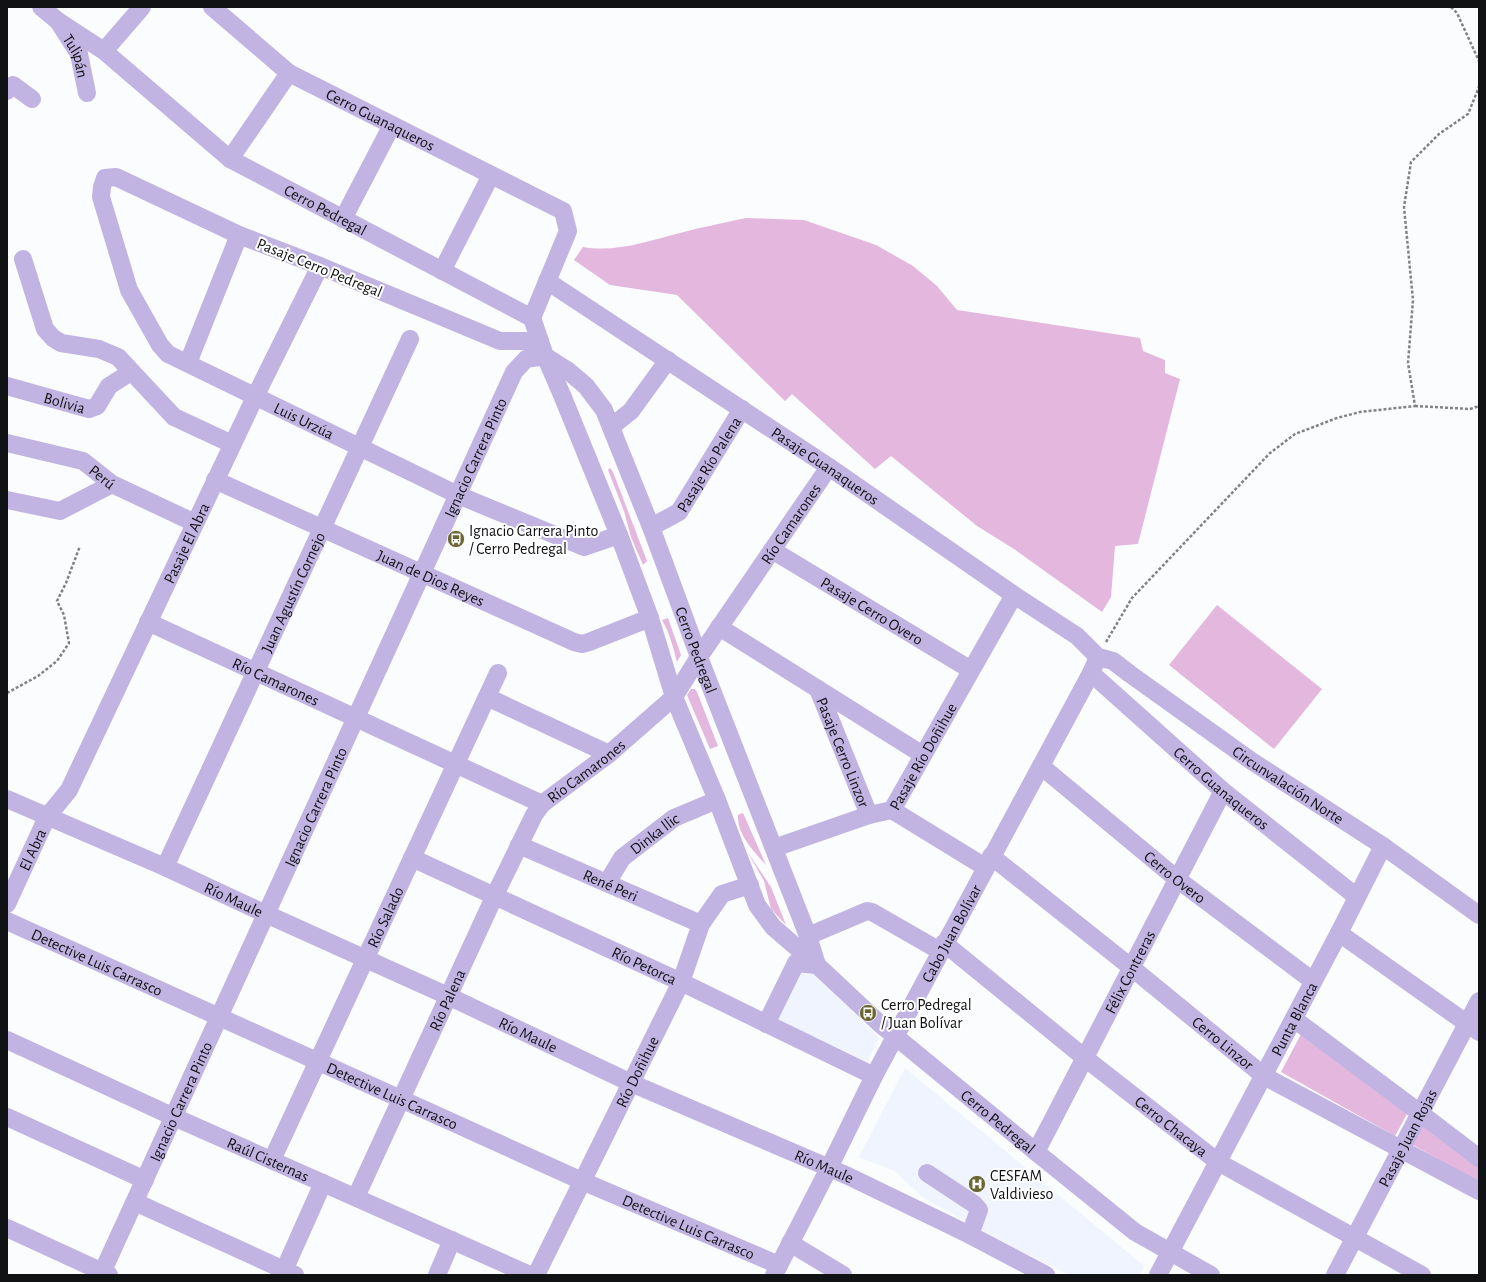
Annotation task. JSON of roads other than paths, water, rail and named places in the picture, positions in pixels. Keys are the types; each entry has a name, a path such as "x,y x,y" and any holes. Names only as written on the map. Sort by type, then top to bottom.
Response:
{"street":[{"name":"Tulipán","path":"41,7 58,21 104,51"},
{"path":"104,51 142,7"},
{"name":"Cerro Guanaqueros","path":"212,7 289,73 563,211 568,231 547,281"},
{"name":"Tulipán","path":"58,21 79,54 87,93"},
{"name":"Cerro Pedregal","path":"104,51 230,159 532,318 543,349 619,535 650,618 674,697 717,800 757,905 773,927 895,1037 1036,1152 1135,1232 1211,1275"},
{"path":"230,159 289,73"},
{"path":"7,91 13,85 32,99"},
{"path":"343,219 392,125"},
{"path":"442,271 491,175"},
{"name":"Pasaje Cerro Pedregal","path":"105,178 116,177 239,235 320,266 500,341 543,349"},
{"name":"Luis Urzúa","path":"105,178 101,197 129,290 160,344 168,354 458,495 584,547 619,535"},
{"path":"188,363 239,235"},
{"path":"23,259 45,328 53,338 61,343 99,349 118,357 174,417 232,444"},
{"name":"Pasaje El Abra","path":"47,817 69,790 232,444 320,266"},
{"path":"532,318 547,281"},
{"name":"Pasaje Guanaqueros","path":"547,281 830,467 1014,595 1077,636 1094,665"},
{"name":"Juan Agustín Cornejo","path":"165,867 410,339"},
{"name":"Cerro Pedregal","path":"543,349 586,386 604,410 651,527 699,657 808,936 817,966"},
{"name":"Ignacio Carrera Pinto","path":"104,1274 219,1017 514,372 526,359 543,349"},
{"path":"611,427 631,411 668,360"},
{"name":"Bolivia","path":"7,386 89,409 97,406 109,386 131,372"},
{"name":"Pasaje Río Palena","path":"651,527 679,512 742,409"},
{"name":"Perú","path":"7,443 83,461 112,484 195,523"},
{"name":"Río Camarones","path":"148,622 542,804 608,754 674,697 699,657 830,467"},
{"name":"Juan de Dios Reyes","path":"215,480 574,642 582,644 589,642 650,618"},
{"path":"7,500 60,511 112,484"},
{"name":"Pasaje Cerro Overo","path":"772,550 972,670"},
{"name":"Pasaje Río Doñihue","path":"774,848 869,815 892,810 1014,595"},
{"name":"Pasaje Cerro Linzor","path":"719,628 923,755"},
{"name":"Circunvalación Norte","path":"1094,665 1113,661 1253,762 1383,846 1479,915"},
{"name":"Cerro Guanaqueros","path":"1094,665 1223,792 1357,897"},
{"name":"Cabo Juan Bolívar","path":"776,1270 829,1168 874,1076 1094,665"},
{"name":"Río Salado","path":"272,1160 498,673"},
{"name":"Pasaje Cerro Linzor","path":"818,689 869,815"},
{"path":"487,697 608,754"},
{"name":"Cerro Overo","path":"1041,766 1177,879 1313,981"},
{"name":"Félix Contreras","path":"1036,1152 1223,792"},
{"name":"Río Maule","path":"7,799 165,867 366,958 631,1083 829,1168 970,1235 1036,1273"},
{"name":"Dinka llic","path":"607,883 622,858 674,818 717,800"},
{"name":"Río Palena","path":"356,1198 495,895 534,815 542,804"},
{"name":"Pasaje Cerro Linzor","path":"892,810 988,862"},
{"name":"El Abra","path":"7,904 47,817"},
{"name":"René Peri","path":"519,846 701,924"},
{"name":"Punta Blanca","path":"1158,1275 1294,1019 1383,846"},
{"name":"Río Petorca","path":"412,858 681,982 874,1076"},
{"name":"Cerro Linzor","path":"988,862 1132,968 1264,1076 1479,1191"},
{"name":"Río Doñihue","path":"536,1275 681,982 701,924 722,894 750,885"},
{"name":"Cerro Chacaya","path":"808,936 867,911 872,912 942,947 1218,1162 1422,1275"},
{"name":"Detective Luis Carrasco","path":"7,921 401,1098 776,1270"},
{"path":"1339,933 1473,1028"},
{"path":"766,1024 796,963 817,966"},
{"name":"Pasaje Juan Rojas","path":"1335,1275 1420,1112 1473,1028 1479,1001"},
{"path":"1294,1019 1420,1112 1479,1158"},
{"name":"Raúl Cisternas","path":"7,1040 174,1117 530,1275"},
{"path":"7,1117 145,1180"},
{"path":"927,1173 974,1204 979,1210 970,1235"},
{"path":"135,1202 287,1273 323,1183"},
{"path":"7,1228 104,1274"},
{"path":"437,1275 452,1240"},
{"path":"790,1243 844,1275"}],"place":[{"name":"Ignacio Carrera Pinto / Cerro Pedregal","path":"456,539"},
{"name":"Cerro Pedregal / Juan Bolívar","path":"868,1013"},
{"name":"CESFAM Valdivieso","path":"977,1184"}]}
